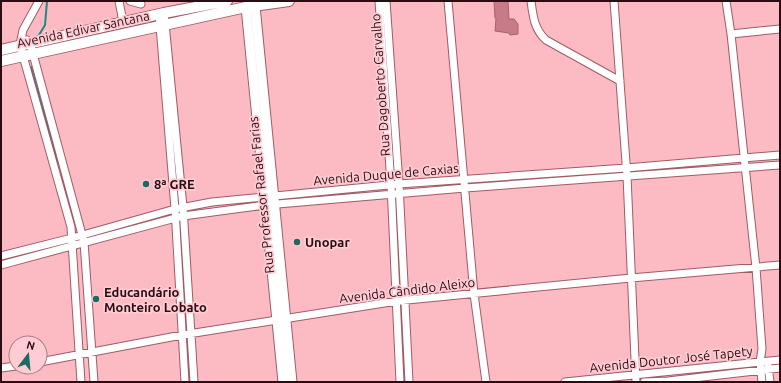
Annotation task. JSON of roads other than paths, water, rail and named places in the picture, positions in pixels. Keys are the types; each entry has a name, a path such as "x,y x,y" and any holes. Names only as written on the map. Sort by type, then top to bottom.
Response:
{"highway":[{"name":"Avenida Edivar Santana","path":"1,50 162,13 227,1"},
{"name":"Avenida Edivar Santana","path":"1,61 163,25 251,7 289,1"}],"main road":[{"name":"Rua Professor Rafael Farias","path":"251,7 281,319 283,382"},
{"name":"Rua Professor Rafael Farias","path":"281,319 292,382"}],"street":[{"path":"39,1 24,26 22,34 68,216 72,242 81,382"},
{"path":"119,1 123,22"},
{"path":"130,1 141,4"},
{"name":"Rua Dagoberto Carvalho","path":"379,1 392,195 400,382"},
{"name":"Rua Dagoberto Carvalho","path":"386,1 400,194 409,382"},
{"path":"448,1 474,294 486,382"},
{"path":"531,1 535,24 541,35 546,40 620,82"},
{"path":"614,1 627,176 636,378"},
{"path":"726,1 745,158 756,268 762,349 765,369 770,382"},
{"path":"162,13 175,208 184,382"},
{"path":"163,25 183,206 194,382"},
{"path":"731,34 780,29"},
{"path":"28,55 83,239 94,382"},
{"name":"Avenida Duque de Caxias","path":"1,265 83,239 183,216 270,201 399,184 626,168 780,155"},
{"name":"Avenida Duque de Caxias","path":"83,239 183,206 392,195 465,188 780,165"},
{"name":"Avenida Duque de Caxias","path":"1,256 72,242"},
{"name":"Avenida Cândido Aleixo","path":"48,361 182,335 404,300 780,265"},
{"name":"Avenida Doutor José Tapety","path":"565,382 636,378 667,372 780,360"},
{"name":"Avenida Doutor José Tapety","path":"644,382 668,381 780,368"},
{"path":"762,382 765,369"},
{"path":"667,372 668,381"}],"waterway":[{"path":"39,35 45,25 47,1"},
{"path":"31,67 58,163"}],"place":[{"name":"8ª GRE","path":"146,184"},
{"name":"Unopar","path":"297,242"},
{"name":"Educandário Monteiro Lobato","path":"96,299"}]}
